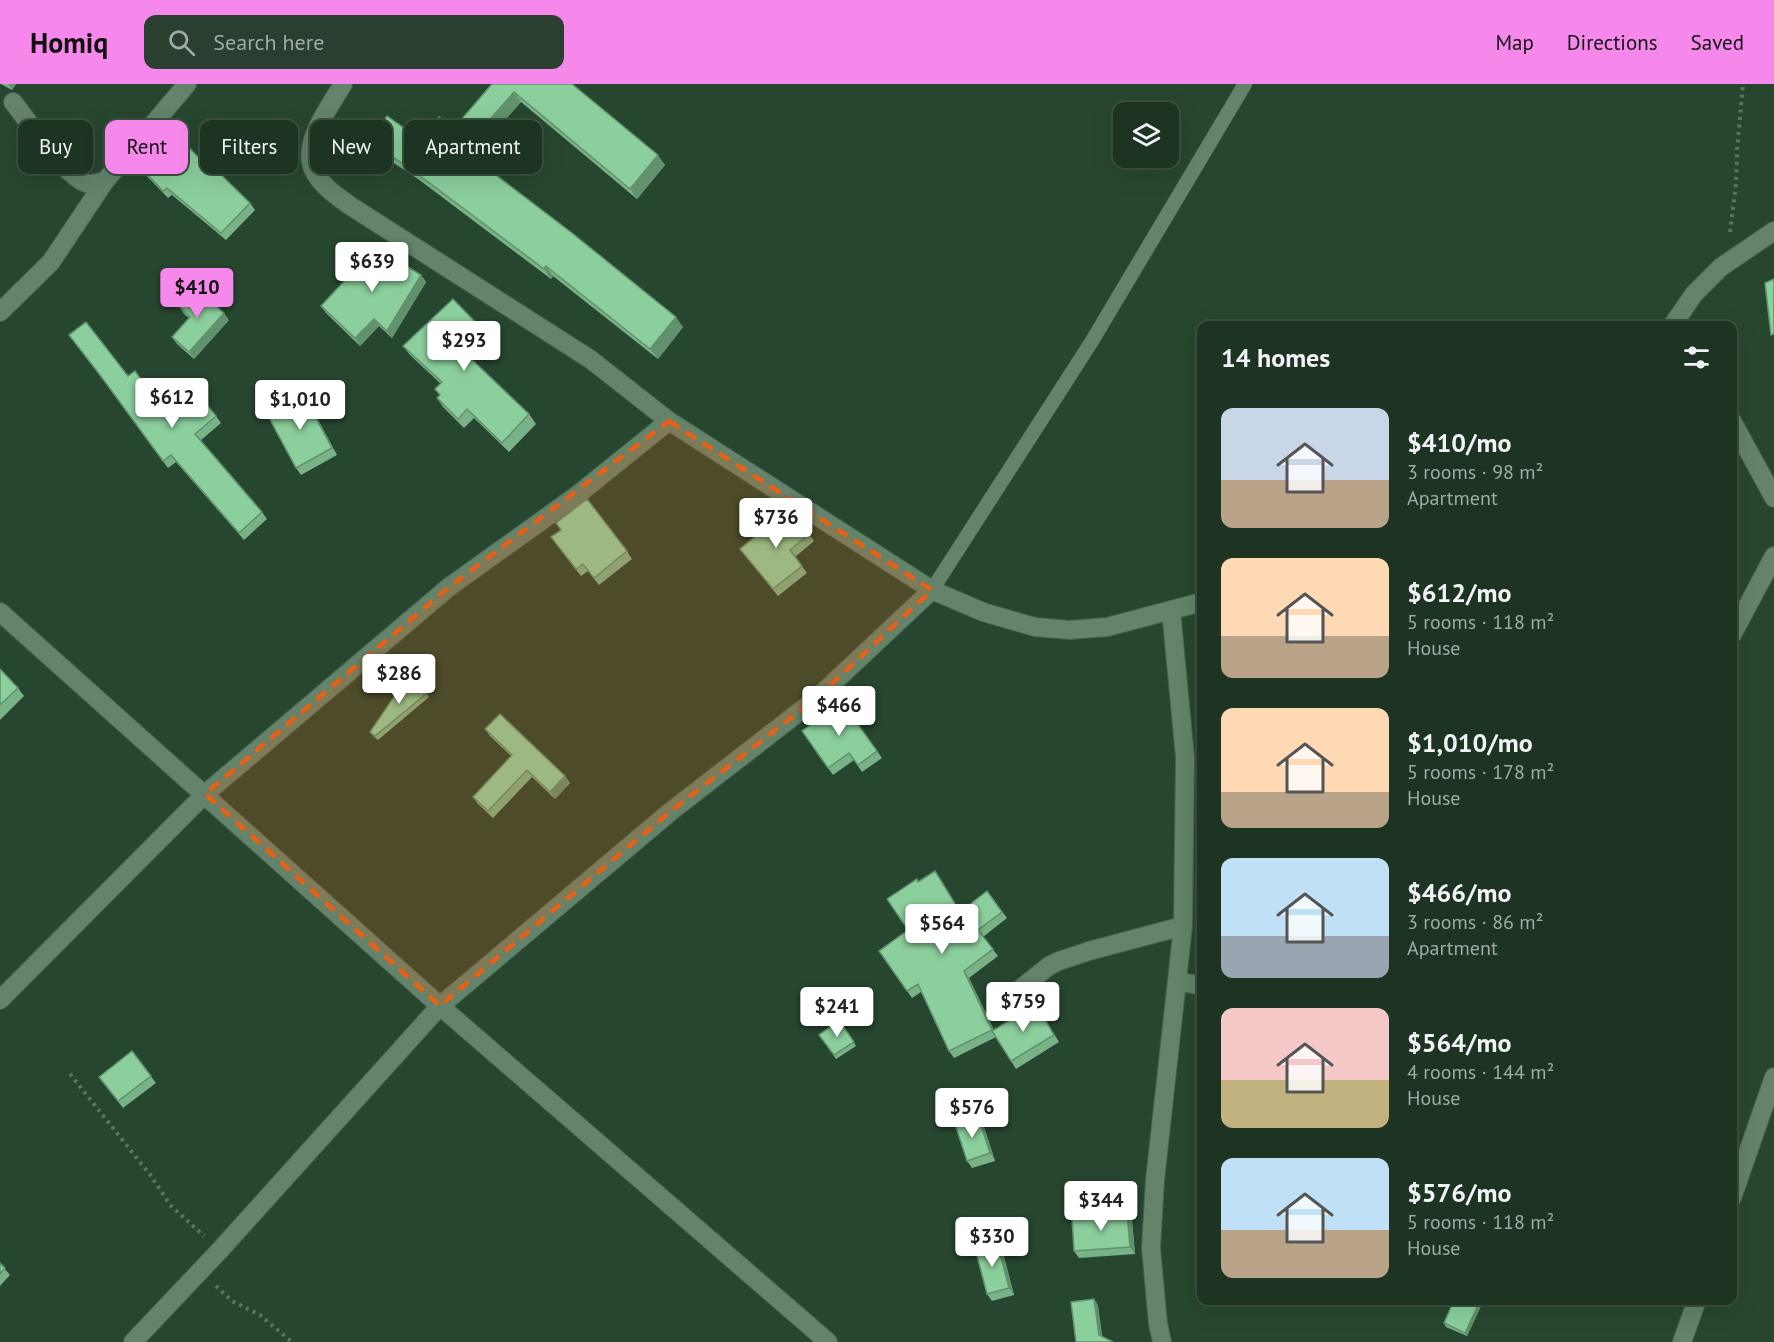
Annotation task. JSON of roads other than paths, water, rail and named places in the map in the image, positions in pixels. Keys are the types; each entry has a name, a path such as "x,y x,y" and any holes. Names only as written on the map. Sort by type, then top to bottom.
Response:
{"street":[{"path":"0,312 51,262 105,181 187,84"},
{"path":"343,84 314,135 310,148 310,162 315,174 325,186 349,206 590,360 669,421 932,590 983,612 1035,627 1069,630 1107,627 1197,603"},
{"path":"13,102 71,173 86,183 97,184 105,181"},
{"path":"1675,321 1694,294 1721,267 1774,231"},
{"path":"0,1000 205,794 449,587 576,496 669,421"},
{"path":"1737,430 1774,498"},
{"path":"1737,626 1774,556"},
{"path":"133,1342 221,1249 440,1006 670,812 817,698 932,590"},
{"path":"1162,1342 1151,1248 1155,1180 1183,926 1185,757 1171,610"},
{"path":"0,612 440,1006 828,1342"},
{"path":"1000,1005 1059,960 1183,926"},
{"path":"1177,981 1197,985"},
{"path":"1737,1184 1774,1077"},
{"path":"1682,1342 1694,1305"}],"lane":[{"path":"932,590 1092,341 1245,84"}]}
